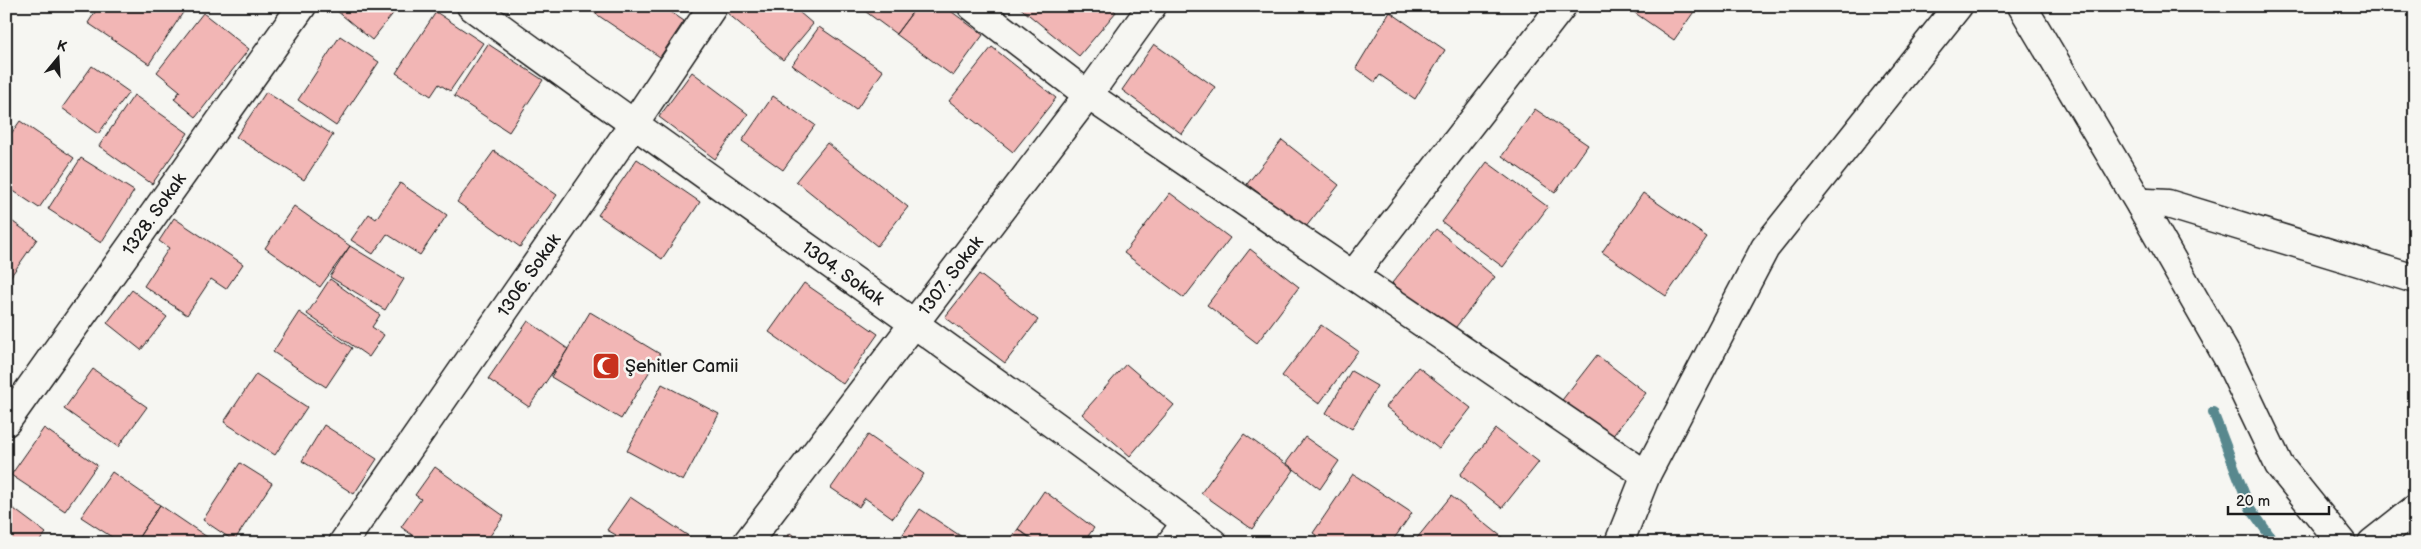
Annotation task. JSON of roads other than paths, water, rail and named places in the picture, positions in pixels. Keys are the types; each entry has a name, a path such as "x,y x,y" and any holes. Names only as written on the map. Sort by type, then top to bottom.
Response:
{"street":[{"name":"1328. Sokak","path":"6,422 302,6"},
{"name":"1304. Sokak","path":"471,6 633,125 914,324 1179,533 1212,543"},
{"name":"1306. Sokak","path":"343,543 633,125 713,6"},
{"path":"972,6 1088,95 1646,475"},
{"name":"1307. Sokak","path":"747,543 1088,95 1152,6"},
{"path":"1353,275 1562,6"},
{"path":"1619,543 1646,475 1765,248 1958,6"},
{"path":"2022,6 2141,206 2229,360 2279,465 2342,543"},
{"path":"2141,206 2148,203 2168,204 2415,279"},
{"path":"2372,543 2415,509"}],"waterway":[{"path":"2213,412 2250,508 2275,543"}],"place":[{"name":"Şehitler Camii","path":"606,366"}]}
